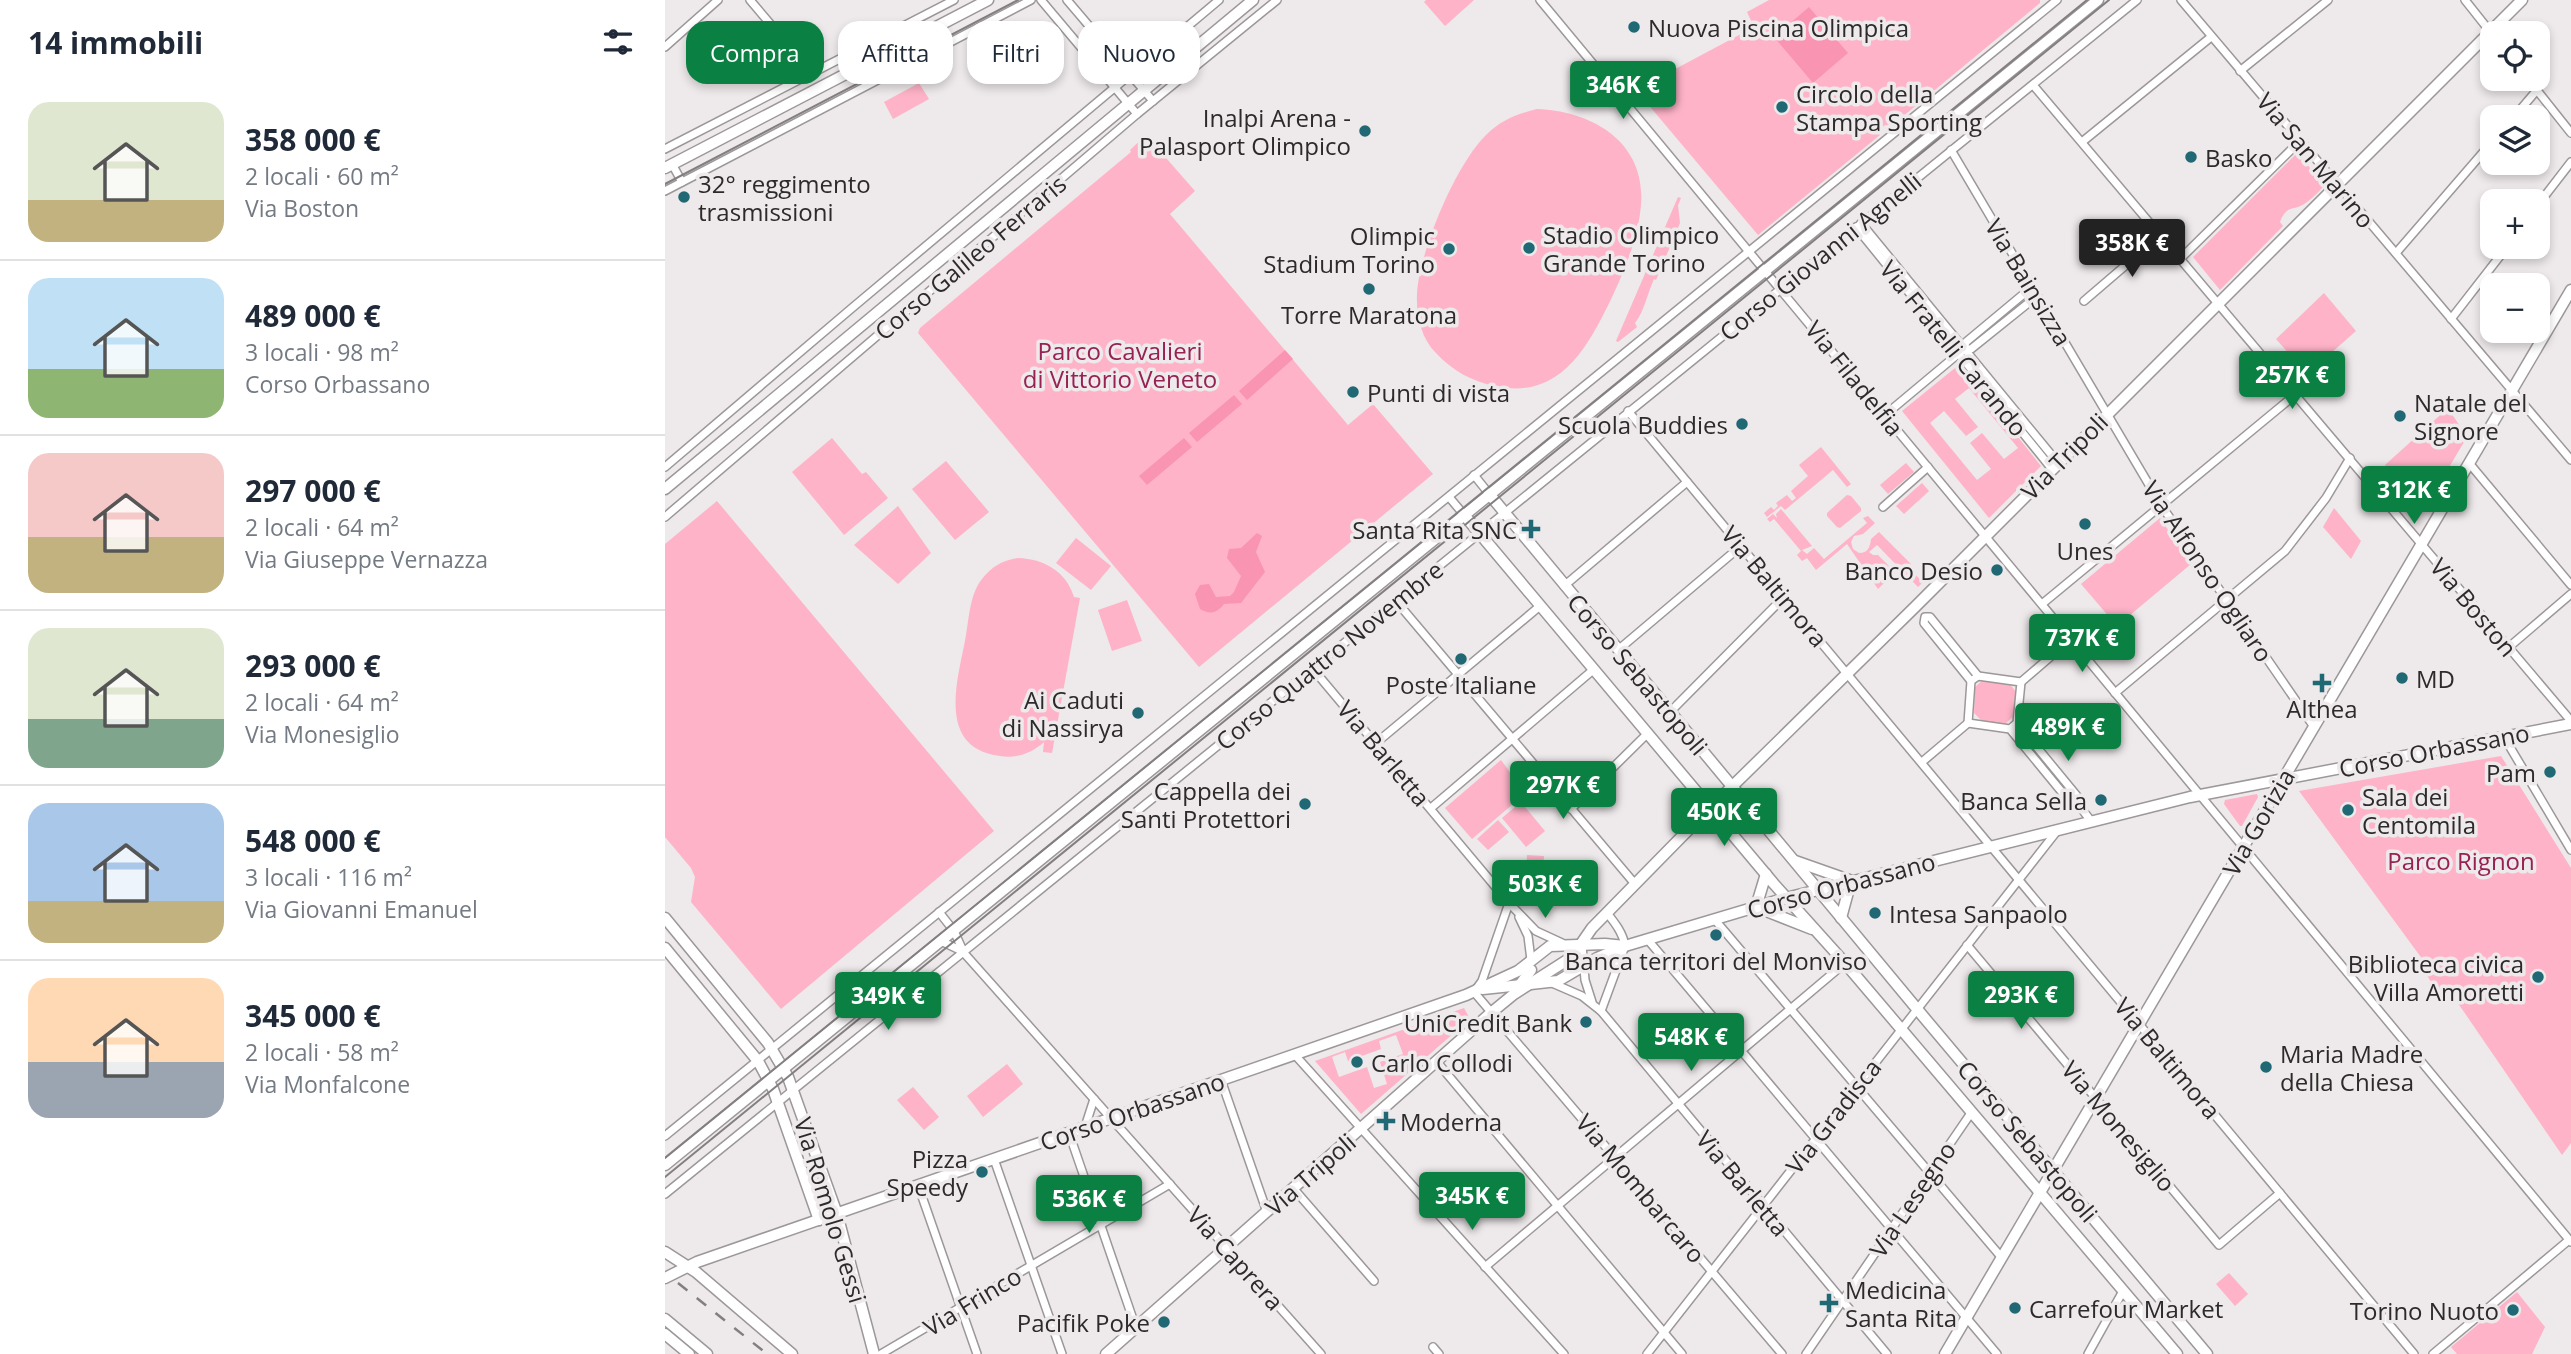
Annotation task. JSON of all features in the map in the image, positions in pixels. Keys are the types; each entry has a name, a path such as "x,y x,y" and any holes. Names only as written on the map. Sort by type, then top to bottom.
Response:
{"street":[{"path":"665,47 718,0"},
{"path":"750,0 768,21"},
{"path":"824,67 954,0"},
{"path":"683,181 669,166 988,0"},
{"path":"665,191 1031,0"},
{"path":"1041,0 1137,114"},
{"path":"1067,0 1085,21"},
{"name":"Corso Galileo Ferraris","path":"1194,21 1219,0"},
{"name":"Corso Galileo Ferraris","path":"1200,44 1253,0"},
{"name":"Corso Galileo Ferraris","path":"665,517 1137,114 1277,0"},
{"name":"Via Filadelfia","path":"1540,0 2570,1241 2433,1354"},
{"name":"Corso Giovanni Agnelli","path":"1449,497 2057,0"},
{"name":"Corso Giovanni Agnelli","path":"1490,495 2098,0"},
{"name":"Corso Giovanni Agnelli","path":"1503,512 2137,0"},
{"name":"Via San Marino","path":"2181,0 2571,460"},
{"path":"2240,71 2328,0"},
{"path":"2465,0 2482,21"},
{"name":"Via Tripoli","path":"2502,21 2522,0"},
{"path":"2082,142 2211,37"},
{"name":"Via Tripoli","path":"1532,971 1569,960 1591,928 1710,808 2480,44"},
{"path":"665,149 791,84"},
{"name":"Corso Galileo Ferraris","path":"665,467 1119,84"},
{"path":"1138,84 1153,101"},
{"name":"Corso Galileo Ferraris","path":"665,489 1150,84"},
{"name":"Via Boston","path":"2033,85 2571,722"},
{"path":"2524,105 2536,91"},
{"path":"2538,91 2571,133"},
{"path":"2180,259 2300,141"},
{"name":"Via Bainsizza","path":"1951,150 2107,413"},
{"path":"2396,253 2480,156"},
{"path":"2550,189 2571,162"},
{"name":"Via Fratelli Carando","path":"1859,225 2055,466"},
{"path":"2084,301 2161,235"},
{"path":"2451,319 2498,259"},
{"path":"1885,415 2032,287"},
{"name":"Via Gorizia","path":"1945,1354 2571,290"},
{"path":"1961,351 1971,349 2037,296"},
{"path":"2042,604 2296,394"},
{"name":"Via Baltimora","path":"1628,411 2414,1354"},
{"name":"Via Alfonso Ogliaro","path":"2107,413 2161,505 2314,727"},
{"path":"2115,693 2285,551 2326,498 2350,458"},
{"path":"2469,463 2571,585"},
{"path":"1883,507 1928,467"},
{"name":"Corso Sebastopoli","path":"1474,475 1916,1009 2207,1354"},
{"path":"1565,586 1688,482"},
{"name":"Corso Quattro Novembre","path":"665,1165 1490,495"},
{"name":"Corso Sebastopoli","path":"1449,497 1786,898 1845,963 2177,1354"},
{"name":"Corso Quattro Novembre","path":"665,1136 1449,497"},
{"name":"Corso Quattro Novembre","path":"665,1194 1503,512"},
{"path":"1618,650 1741,546"},
{"path":"2508,648 2571,594"},
{"path":"1669,712 1784,597"},
{"path":"1396,601 1635,884"},
{"path":"1376,743 1540,606"},
{"path":"1915,607 1925,617 1930,617 1975,678 1968,723 1922,762"},
{"path":"2010,729 2017,723 2021,682 2071,639"},
{"name":"Via Barletta","path":"1313,669 1515,910"},
{"path":"1431,808 1593,670"},
{"path":"1975,678 2021,682"},
{"name":"Corso Orbassano","path":"1625,946 1818,889 2201,794 2571,722"},
{"path":"1968,723 2010,729 2070,802 2077,796 2017,723"},
{"path":"1571,810 1647,734"},
{"path":"2504,737 2571,850"},
{"path":"2074,799 2091,821"},
{"path":"2019,880 2059,829"},
{"path":"1793,860 1851,881 1841,918"},
{"path":"1766,874 1756,907 1815,929"},
{"name":"Via Gradisca","path":"1647,1354 2019,880"},
{"path":"1478,991 1509,903"},
{"path":"1515,910 1541,934 1569,944"},
{"path":"1514,994 1532,971 1528,936 1515,910"},
{"name":"Via Caprera","path":"939,912 954,930 964,953 1321,1354"},
{"path":"1601,1012 1625,946 1624,939 1607,913"},
{"name":"Via Romolo Gessi","path":"665,918 772,1048 783,1069 837,1214 874,1354"},
{"path":"1715,920 2002,1258"},
{"path":"1648,940 1997,1354"},
{"name":"Via Caprera","path":"941,941 964,953"},
{"path":"1514,994 1547,947 1569,944 1625,946"},
{"path":"1582,944 1586,988 1593,1003"},
{"name":"Via Monesiglio","path":"1967,945 2219,1245 2280,1193"},
{"path":"1547,982 1563,979 1625,946"},
{"name":"Via Romolo Gessi","path":"665,948 758,1061 778,1103 819,1220"},
{"path":"1485,1267 1845,963"},
{"path":"1478,991 1518,971 1532,971 1547,982 1564,987 1593,1003"},
{"path":"1478,991 1521,984"},
{"name":"Corso Orbassano","path":"665,1278 686,1266 1478,991"},
{"name":"Via Mombarcaro","path":"1478,991 1492,1012 1782,1354"},
{"name":"Via Tripoli","path":"1106,1354 1514,994"},
{"name":"Via Barletta","path":"1593,1003 1887,1354"},
{"path":"1295,1055 1564,1354"},
{"path":"1437,1062 1682,1354"},
{"path":"1221,1080 1267,1212"},
{"path":"1085,1127 1094,1099"},
{"name":"Via Lesegno","path":"1806,1354 1971,1113"},
{"path":"1069,1133 1136,1328"},
{"path":"994,1159 1062,1354"},
{"name":"Via Frinco","path":"881,1354 1171,1184"},
{"path":"918,1185 977,1354"},
{"path":"1294,1189 1374,1281"},
{"path":"665,1252 686,1266 792,1354"},
{"path":"2088,1354 2123,1291"},
{"path":"665,1319 707,1354"},
{"path":"665,1335 689,1354"},
{"path":"1433,1347 1439,1354"}],"green space":[{"path":"1474,0 1445,26 1424,2"},
{"name":"Circolo della Stampa Sporting","path":"1769,0 2040,0 2040,3 1890,127 1885,125 1879,130 1880,135 1758,235 1636,90 1754,27 1747,12"},
{"path":"917,84 929,99 893,119 884,102"},
{"name":"Stadio Olimpico Grande Torino","path":"1537,109 1577,116 1611,134 1625,147 1635,163 1640,182 1640,216 1623,273 1583,350 1555,377 1538,385 1518,388 1495,386 1463,374 1449,365 1431,347 1423,333 1417,310 1419,276 1441,210 1475,148 1503,122"},
{"name":"Parco Cavalieri di Vittorio Veneto","path":"1146,135 1195,191 1170,214 1348,425 1373,404 1433,474 1199,667 918,333 920,328 1131,152"},
{"path":"2297,153 2325,185 2303,205 2285,212 2280,222 2283,226 2220,290 2193,257"},
{"path":"1678,197 1681,198 1678,205 1680,223 1635,323 1637,327 1618,342 1616,341"},
{"path":"2324,293 2356,331 2307,374 2276,339"},
{"path":"1960,364 2041,466 1989,518 1902,411","holes":["1969,388 2018,448 2004,459 1982,433 1970,443 1991,469 1977,480 1930,423 1944,411 1966,436 1978,427 1955,399"]},
{"path":"2448,408 2467,437 2417,521 2390,489 2396,479 2385,465"},
{"path":"832,438 862,474 866,472 888,498 844,535 792,472"},
{"path":"1821,447 1851,484 1847,487 1833,470 1785,510 1781,506 1767,517 1764,513 1771,507 1774,510 1778,506 1776,503 1787,495 1792,501 1796,498 1791,491 1808,476 1799,465"},
{"path":"946,461 989,512 955,540 912,489"},
{"path":"1906,463 1914,472 1888,494 1880,485"},
{"path":"1922,483 1929,491 1904,514 1896,506"},
{"path":"1847,495 1851,496 1861,511 1840,528 1827,513"},
{"path":"717,501 994,831 781,1009 691,902 695,877 691,868 665,837 665,544"},
{"path":"898,506 931,553 898,584 854,545"},
{"path":"2334,508 2361,541 2351,559 2323,527"},
{"path":"1781,509 1812,546 1802,550 1807,554 1814,548 1824,559 1867,523 1863,518 1868,516 1875,523 1863,534 1854,536 1851,542 1853,549 1859,553 1866,551 1871,539 1879,532 1911,564 1908,568 1923,582 1918,587 1877,545 1869,552 1878,555 1895,572 1878,589 1847,544 1816,570 1807,558 1802,561 1797,555 1801,551 1774,519 1770,522 1767,519 1773,514 1777,518 1776,514"},
{"path":"2160,518 2191,564 2117,626 2081,584"},
{"path":"1076,538 1111,566 1091,590 1056,563"},
{"path":"1018,558 1037,561 1053,568 1066,580 1074,597 1080,598 1052,753 1043,752 1044,742 1023,754 1006,757 980,750 967,740 959,727 956,693 974,593 993,568 1002,562"},
{"path":"1127,600 1142,641 1112,651 1098,610"},
{"path":"1983,680 2010,684 2016,692 2014,716 2005,724 1983,722 1974,713 1975,687"},
{"name":"Parco Rignon","path":"2501,756 2571,868 2571,1143 2562,1155 2451,993 2442,999 2419,963 2423,960 2299,791"},
{"path":"1501,760 1523,790 1520,798 1472,839 1445,808"},
{"path":"2257,794 2258,797 2240,826 2224,804 2225,800"},
{"path":"1521,802 1545,831 1526,847 1502,818"},
{"path":"1498,820 1509,832 1488,850 1477,839"},
{"path":"1527,855 1544,856 1542,888 1525,887"},
{"path":"1464,1008 1470,1019 1361,1114 1315,1061","holes":["1396,1035 1403,1054 1380,1062 1387,1084 1374,1088 1367,1067 1339,1077 1332,1057 1345,1052 1348,1061 1381,1049 1379,1041"]},
{"path":"1007,1064 1023,1084 983,1117 967,1096"},
{"path":"913,1087 939,1117 924,1130 897,1100"},
{"path":"2229,1273 2248,1294 2235,1306 2216,1284"},
{"name":"Torino Nuoto","path":"2517,1292 2545,1327 2532,1354 2457,1354 2451,1347"}],"shaded area":[{"path":"1809,7 1848,53 1813,83 1774,37"},
{"path":"1285,350 1293,359 1247,400 1239,391"},
{"path":"1234,395 1242,404 1197,442 1189,433"},
{"path":"1184,438 1192,447 1147,485 1139,476"},
{"path":"1257,533 1262,536 1256,552 1265,572 1241,603 1224,604 1213,612 1200,609 1195,594 1200,585 1209,584 1216,597 1230,596 1234,592 1241,576 1227,558 1229,549 1241,548"}],"tram line":[{"path":"665,184 1018,0"},
{"path":"665,1158 2087,0"},
{"path":"665,1177 2109,0"}],"railway":[{"path":"678,1283 767,1354"}],"place":[{"name":"Nuova Piscina Olimpica","path":"1634,27"},
{"name":"Circolo della Stampa Sporting","path":"1782,107"},
{"name":"Inalpi Arena - Palasport Olimpico","path":"1365,131"},
{"name":"Basko","path":"2191,157"},
{"name":"32° reggimento trasmissioni","path":"684,197"},
{"name":"Stadio Olimpico Grande Torino","path":"1529,248"},
{"name":"Olimpic Stadium Torino","path":"1449,249"},
{"name":"Torre Maratona","path":"1369,289"},
{"name":"Punti di vista","path":"1353,392"},
{"name":"Natale del Signore","path":"2400,416"},
{"name":"Scuola Buddies","path":"1742,424"},
{"name":"Unes","path":"2085,524"},
{"name":"Santa Rita SNC","path":"1531,529"},
{"name":"Banco Desio","path":"1997,570"},
{"name":"Poste Italiane","path":"1461,659"},
{"name":"MD","path":"2402,678"},
{"name":"Althea","path":"2322,683"},
{"name":"Ai Caduti di Nassirya","path":"1138,713"},
{"name":"Pam","path":"2550,772"},
{"name":"Banca Sella","path":"2101,800"},
{"name":"Cappella dei Santi Protettori","path":"1305,804"},
{"name":"Sala dei Centomila","path":"2348,810"},
{"name":"Intesa Sanpaolo","path":"1875,913"},
{"name":"Banca territori del Monviso","path":"1716,935"},
{"name":"Biblioteca civica Villa Amoretti","path":"2538,977"},
{"name":"UniCredit Bank","path":"1586,1022"},
{"name":"Carlo Collodi","path":"1357,1062"},
{"name":"Maria Madre della Chiesa","path":"2266,1067"},
{"name":"Moderna","path":"1386,1121"},
{"name":"Pizza Speedy","path":"982,1172"},
{"name":"Medicina Santa Rita","path":"1829,1303"},
{"name":"Carrefour Market","path":"2015,1308"},
{"name":"Torino Nuoto","path":"2513,1310"},
{"name":"Pacifik Poke","path":"1164,1322"}]}
